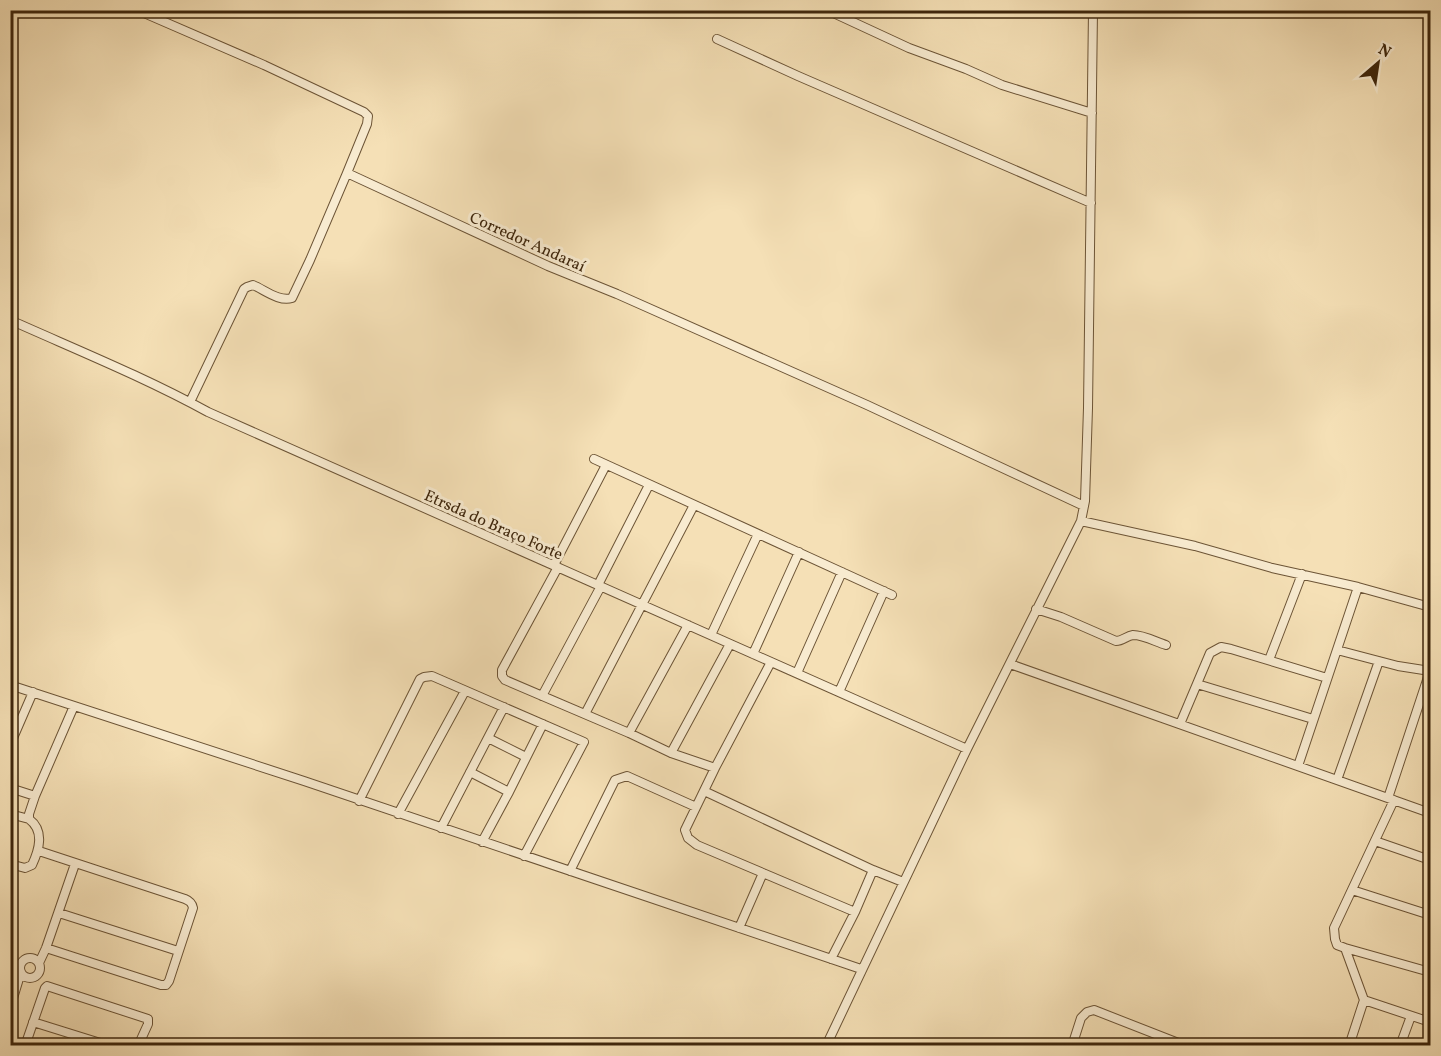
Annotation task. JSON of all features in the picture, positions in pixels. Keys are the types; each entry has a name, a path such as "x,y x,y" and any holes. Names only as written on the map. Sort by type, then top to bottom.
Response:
{"street":[{"path":"137,10 264,65 364,112 368,116 367,124 347,173 292,298 289,300 279,298 253,285 247,287 190,402"},
{"path":"826,10 909,48 1002,85 1092,113"},
{"path":"826,1046 967,749 1081,521 1084,506 1088,408 1093,10"},
{"path":"717,39 1091,203"},
{"name":"Corredor Andaraí","path":"347,173 548,266 617,294 1084,506"},
{"name":"Etrsda do Braço Forte","path":"10,320 131,372 208,412 967,749"},
{"path":"594,459 892,595"},
{"path":"606,465 502,670 502,676 505,680 671,753 715,768"},
{"path":"542,696 600,586 649,485"},
{"path":"585,714 694,505"},
{"path":"1081,521 1195,546 1431,607"},
{"path":"711,635 758,534"},
{"path":"753,654 799,552"},
{"path":"797,673 842,572"},
{"path":"1269,660 1302,574"},
{"path":"1298,766 1358,587"},
{"path":"839,692 884,591"},
{"path":"1036,609 1061,617 1116,641 1122,641 1128,636 1136,636 1166,645"},
{"path":"629,733 688,625"},
{"path":"671,753 730,644"},
{"path":"1180,724 1210,653 1221,647 1327,678"},
{"path":"1337,650 1398,666 1431,671 1391,799 1375,841 1334,928 1337,945 1431,972"},
{"path":"1336,780 1379,661"},
{"path":"771,662 685,830 688,838 697,845 855,912"},
{"path":"1010,664 1430,811"},
{"path":"359,801 420,679 432,676 584,742 524,856"},
{"path":"1197,684 1313,719"},
{"path":"10,685 861,969"},
{"path":"398,813 465,691"},
{"path":"10,745 33,692"},
{"path":"29,819 35,796 74,706"},
{"path":"441,828 504,707"},
{"path":"482,842 543,724"},
{"path":"488,738 526,757"},
{"path":"470,772 509,792"},
{"path":"570,872 615,780 627,776 696,807"},
{"path":"10,788 35,796"},
{"path":"704,791 903,882"},
{"path":"10,814 29,819 39,830 39,851 32,865 25,868 10,864"},
{"path":"1375,841 1431,860"},
{"path":"39,851 185,899 191,902 193,908 169,981 164,985 46,948"},
{"path":"21,972 29,978 35,977 40,972 39,963 75,864"},
{"path":"831,959 873,870"},
{"path":"739,928 763,873"},
{"path":"1352,890 1431,915"},
{"path":"59,913 178,951"},
{"path":"1345,948 1364,999 1349,1046"},
{"path":"11,1005 24,960 30,958 39,963"},
{"path":"25,1046 47,986 147,1019 148,1024 138,1046"},
{"path":"1364,999 1431,1022"},
{"path":"1072,1046 1081,1018 1087,1012 1094,1010 1186,1046"},
{"path":"1400,1046 1411,1016"},
{"path":"33,1022 110,1046"}]}
